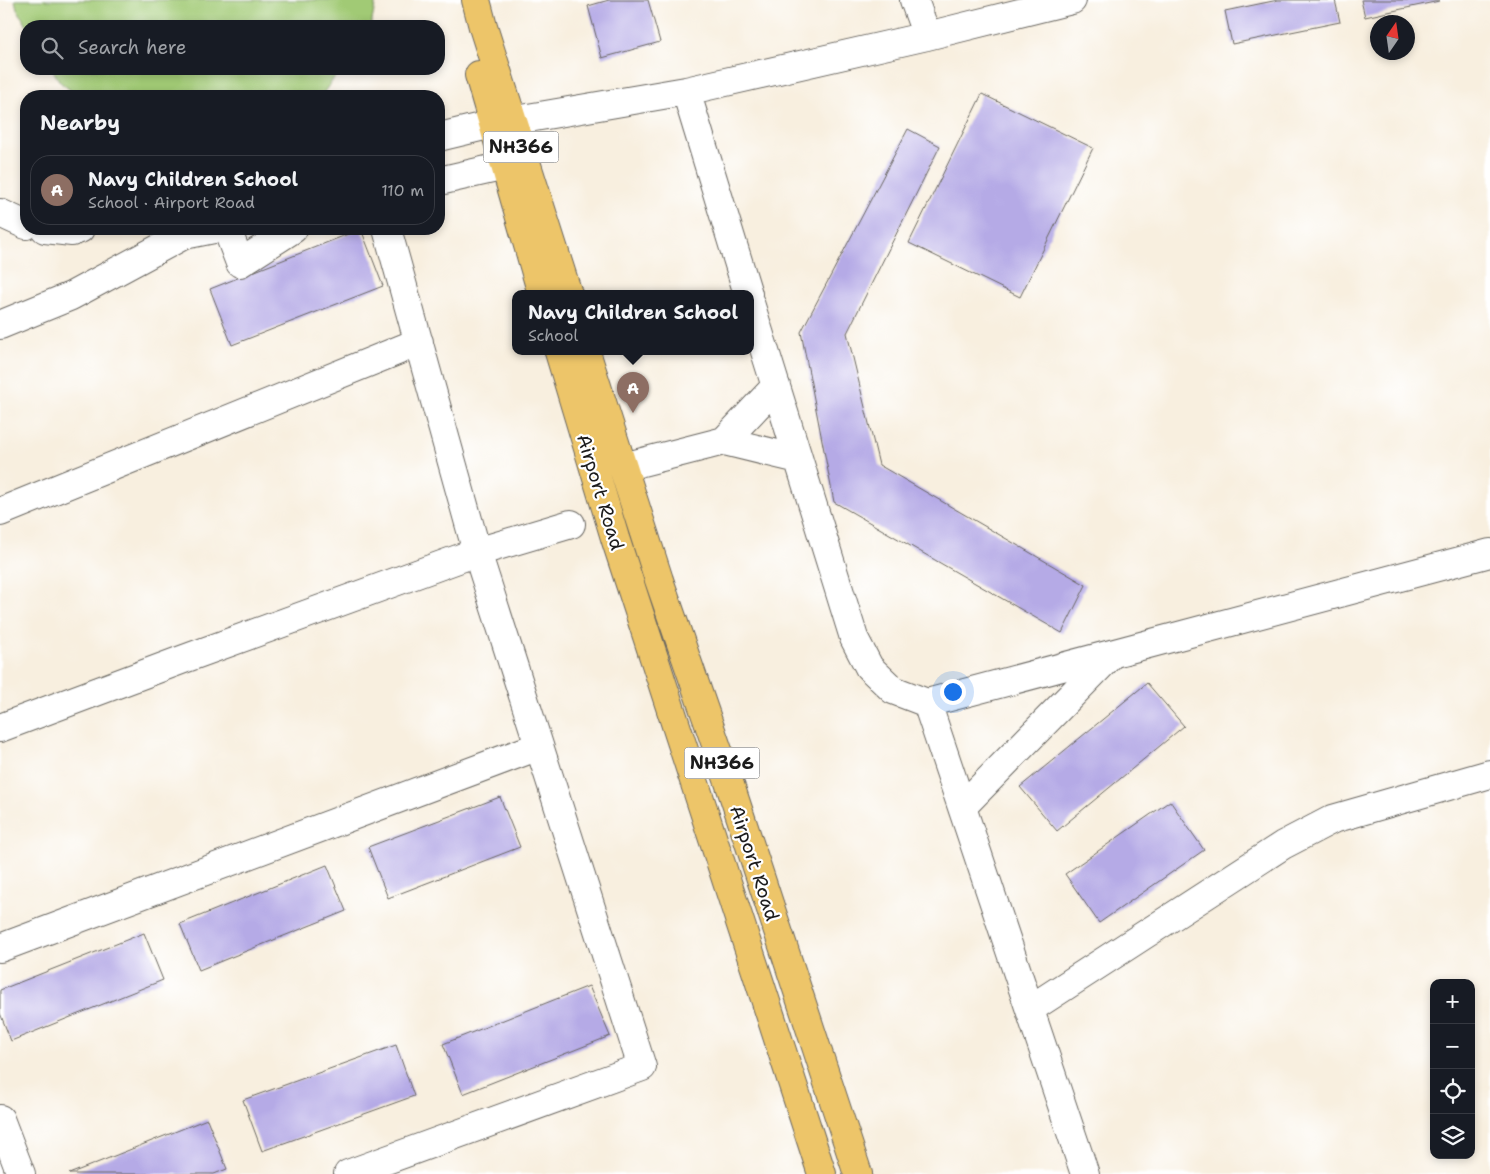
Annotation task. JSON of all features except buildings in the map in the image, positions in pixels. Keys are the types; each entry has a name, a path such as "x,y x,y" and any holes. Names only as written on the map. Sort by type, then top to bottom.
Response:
{"highway":[{"name":"NH366","path":"458,0 566,290"},
{"name":"NH366","path":"476,0 503,122 505,166 541,290"},
{"name":"Airport Road","path":"560,355 615,538 822,1174"},
{"name":"Airport Road","path":"587,355 659,580 731,788 858,1174"}],"street":[{"path":"914,0 928,36"},
{"path":"445,136 503,122 686,91 928,36 1072,0"},
{"path":"686,91 747,290"},
{"path":"445,181 505,166"},
{"path":"0,214 20,222"},
{"path":"0,325 71,296 184,235"},
{"path":"229,235 240,263 284,235"},
{"path":"348,1174 642,1067 477,552 389,235"},
{"path":"754,316 854,638 869,667 893,690 927,703 1490,553"},
{"path":"0,512 419,342"},
{"path":"724,441 776,386"},
{"path":"623,468 724,441 798,459"},
{"path":"0,728 477,552 571,524"},
{"path":"962,807 1112,654"},
{"path":"927,703 1085,1174"},
{"path":"0,948 539,746"},
{"path":"1030,1009 1292,840 1332,820 1490,774"},
{"path":"0,1119 21,1174"}],"green space":[{"path":"15,0 376,0 372,20 23,20 17,9"},
{"path":"56,75 337,75 325,90 70,90 60,82"}],"place":[{"name":"Navy Children School","path":"633,413"}]}
